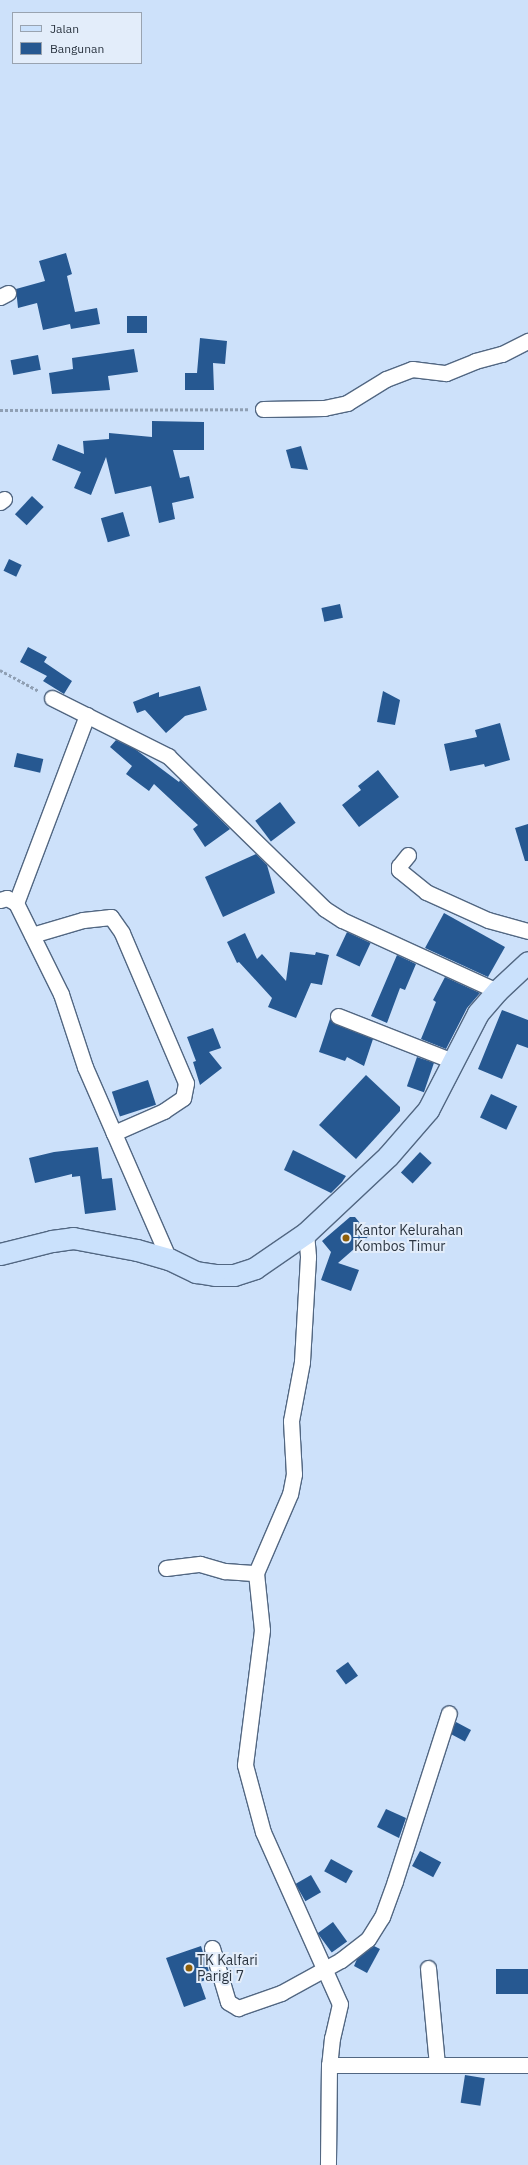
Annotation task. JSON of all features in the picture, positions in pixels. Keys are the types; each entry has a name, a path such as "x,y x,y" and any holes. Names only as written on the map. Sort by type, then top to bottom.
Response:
{"street":[{"path":"263,409 324,408 347,403 386,379 412,369 446,373 475,361 502,354 528,341"},
{"path":"52,698 168,756 326,909 342,920 497,990"},
{"path":"16,903 87,715"},
{"path":"408,855 399,866 399,870 426,892 488,920 528,932"},
{"path":"0,900 7,898 16,903 61,994 85,1067 169,1259"},
{"path":"32,935 83,920 111,917 122,933 186,1082 183,1098 164,1111 114,1133"},
{"path":"0,1254 52,1241 74,1238 137,1250 169,1259 196,1272 234,1275 255,1268 306,1233 364,1181 409,1132 428,1110 478,1013 497,990 528,962"},
{"path":"338,1016 453,1061"},
{"path":"306,1233 308,1257 302,1362 291,1421 294,1474 290,1494 256,1573 262,1630 245,1765 263,1832 291,1896 326,1969 340,2004 332,2038 329,2065 328,2165"},
{"path":"166,1568 200,1564 225,1570 256,1573"},
{"path":"212,1948 228,2002 238,2008 281,1993 326,1969 368,1939 382,1917 449,1713"},
{"path":"428,1968 437,2065"},
{"path":"329,2065 528,2065"}],"path":[{"path":"0,410 263,409"},
{"path":"0,670 52,698"}],"building":[{"path":"66,253 72,274 67,276 75,312 97,308 100,324 71,329 70,324 43,330 37,303 18,308 16,289 45,281 39,261"},
{"path":"127,316 147,316 147,333 127,333"},
{"path":"200,338 227,341 225,364 213,363 214,390 185,390 185,373 197,373"},
{"path":"134,349 138,372 108,376 110,390 52,394 49,373 73,369 72,358"},
{"path":"38,355 41,370 13,375 11,360"},
{"path":"152,421 204,422 204,450 173,450 180,478 189,476 194,498 172,503 175,519 159,523 151,486 115,494 106,457 91,495 74,488 81,472 52,460 58,444 84,454 83,441 109,439 109,433 152,437"},
{"path":"301,446 308,470 291,468 286,450"},
{"path":"32,496 44,507 27,525 15,514"},
{"path":"123,512 130,536 108,542 101,518"},
{"path":"9,559 22,565 16,577 4,571"},
{"path":"340,604 343,618 324,622 321,608"},
{"path":"28,647 47,657 44,662 72,681 64,694 43,681 47,676 20,662"},
{"path":"200,686 207,710 185,716 166,733 145,710 137,713 133,702 159,692 159,697"},
{"path":"383,691 400,700 395,725 377,722"},
{"path":"500,723 510,760 485,767 484,764 450,771 444,744 477,737 475,730"},
{"path":"116,740 135,749 179,782 180,780 230,829 205,847 193,829 198,825 154,784 149,791 126,774 132,766 110,747"},
{"path":"17,753 43,759 40,773 14,767"},
{"path":"378,770 399,797 359,827 342,805 361,790 358,786"},
{"path":"280,802 296,823 271,841 255,821"},
{"path":"528,824 528,861 525,861 515,828"},
{"path":"256,854 267,865 275,893 223,917 205,877"},
{"path":"444,913 505,947 488,977 425,948"},
{"path":"347,932 371,943 360,967 336,956"},
{"path":"245,933 257,959 262,954 286,981 290,952 315,955 316,952 329,955 322,985 311,983 296,1018 268,1007 272,998 239,962 237,963 227,942"},
{"path":"397,955 416,964 405,990 400,988 387,1023 371,1016"},
{"path":"445,977 480,993 467,1008 446,1049 421,1039 436,1002 433,1000"},
{"path":"502,1010 528,1020 528,1048 517,1044 502,1079 478,1069"},
{"path":"330,1019 335,1024 373,1039 364,1066 347,1057 345,1061 319,1052"},
{"path":"213,1028 221,1048 209,1052 222,1068 200,1085 193,1062 196,1061 187,1037"},
{"path":"417,1057 434,1063 424,1092 407,1086"},
{"path":"366,1075 400,1107 400,1111 356,1159 319,1125"},
{"path":"148,1080 156,1105 120,1116 112,1092"},
{"path":"491,1094 517,1106 506,1130 480,1118"},
{"path":"98,1147 102,1179 112,1178 116,1210 85,1214 80,1176 72,1177 72,1174 35,1183 29,1158 54,1152"},
{"path":"293,1150 346,1176 331,1193 284,1170"},
{"path":"420,1152 432,1163 413,1183 401,1172"},
{"path":"350,1217 355,1217 370,1235 338,1263 359,1270 351,1291 321,1280 331,1252 322,1241"},
{"path":"348,1662 358,1676 346,1685 336,1671"},
{"path":"456,1722 471,1730 465,1741 450,1733"},
{"path":"386,1809 406,1818 399,1838 377,1827"},
{"path":"420,1851 441,1862 433,1877 412,1866"},
{"path":"331,1859 353,1871 346,1883 324,1871"},
{"path":"311,1875 321,1892 305,1901 295,1884"},
{"path":"333,1922 347,1941 332,1953 318,1933"},
{"name":"TK Kalfari Parigi 7","path":"201,1946 211,1978 200,1982 206,1999 184,2007 166,1958"},
{"path":"374,1946 380,1949 367,1973 354,1966 357,1959"},
{"path":"496,1969 528,1969 528,1994 496,1994"},
{"path":"465,2075 485,2078 480,2106 461,2103"}],"place":[{"name":"Kantor Kelurahan Kombos Timur","path":"346,1238"},
{"name":"TK Kalfari Parigi 7","path":"189,1968"}]}
